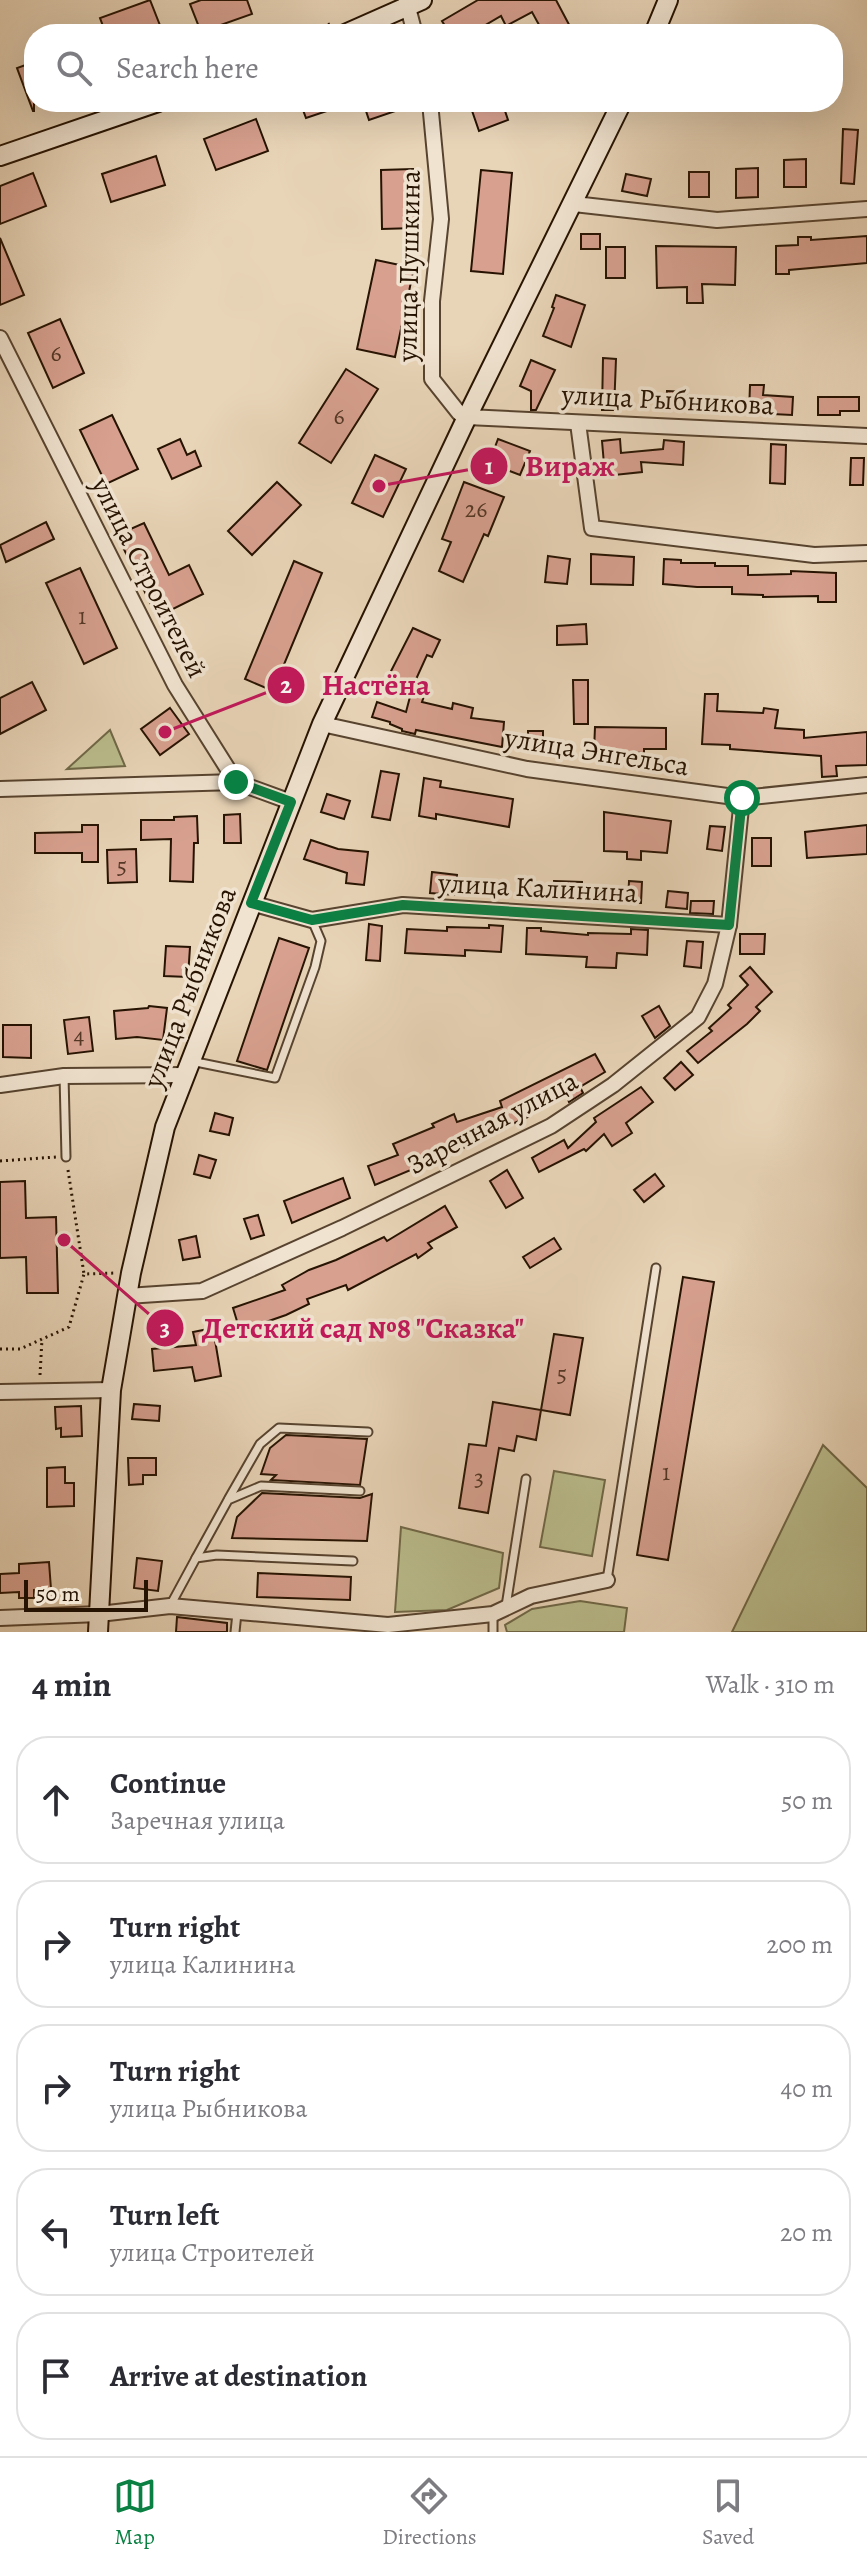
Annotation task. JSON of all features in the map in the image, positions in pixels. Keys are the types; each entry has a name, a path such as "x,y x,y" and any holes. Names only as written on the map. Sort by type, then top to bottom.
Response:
{"street":[{"path":"658,24 668,0"},
{"path":"366,24 413,2 414,24"},
{"path":"0,156 129,112"},
{"name":"улица Пушкина","path":"431,112 441,219 432,301 432,379 459,413 467,417"},
{"name":"улица Рыбникова","path":"98,1623 111,1390 131,1273 165,1127 322,724 467,417 617,112"},
{"path":"574,204 717,220 867,209"},
{"name":"улица Строителей","path":"0,338 175,685 236,782"},
{"name":"улица Рыбникова","path":"467,417 867,436"},
{"path":"578,423 592,528 814,555 867,553"},
{"name":"улица Энгельса","path":"322,724 527,769 742,798 867,785"},
{"path":"0,789 236,782 291,802"},
{"name":"Заречная улица","path":"127,1296 202,1291 342,1228 551,1126 613,1085 698,1017 715,984 729,925 742,798"},
{"name":"улица Калинина","path":"251,903 312,920 403,905 729,925"},
{"path":"0,1085 64,1076 187,1068"},
{"path":"0,1392 111,1390"},
{"path":"0,1618 98,1623 170,1606 391,1628 499,1611 531,1596 607,1580"}],"lane":[{"path":"187,1068 275,1078 315,967 321,941 312,920"},
{"path":"64,1076 66,1157"},
{"path":"607,1580 656,1268"},
{"path":"170,1606 260,1444 279,1428 368,1432"},
{"path":"493,1632 526,1479"},
{"path":"228,1500 261,1486 360,1491"},
{"path":"196,1558 217,1555 353,1561"},
{"path":"235,1632 237,1613"}],"path":[{"path":"0,1161 66,1157 84,1274 69,1327 20,1349 0,1349"},
{"path":"84,1274 131,1273"},
{"path":"39,1390 42,1339"}],"green space":[{"path":"110,730 125,766 67,769"},
{"path":"823,1445 867,1488 867,1632 732,1632"},
{"path":"554,1471 605,1480 592,1556 540,1547"},
{"path":"401,1527 503,1553 499,1588 447,1610 395,1612"},
{"path":"580,1601 627,1608 624,1632 507,1632 505,1625 532,1609"}],"building":[{"path":"150,0 159,24 102,24 100,18"},
{"path":"201,0 247,0 252,14 224,24 198,24 190,4"},
{"path":"478,0 556,0 569,24 539,24 532,12 510,24 505,24 501,16 487,24 444,24 442,21"},
{"path":"24,66 24,87 17,68"},
{"path":"304,112 324,112 306,118"},
{"path":"366,112 392,112 369,120"},
{"path":"472,112 505,112 508,120 479,131"},
{"path":"256,119 268,151 216,170 204,139"},
{"path":"843,129 858,130 854,184 841,183"},
{"path":"156,156 165,185 111,202 102,174"},
{"path":"806,159 806,187 784,187 784,160"},
{"path":"758,168 758,197 736,198 736,169"},
{"path":"413,169 415,228 382,229 381,170"},
{"path":"481,170 512,173 503,274 471,271"},
{"path":"689,172 709,172 709,197 689,197"},
{"path":"33,173 46,206 0,224 0,186"},
{"path":"626,174 651,179 647,196 622,191"},
{"path":"581,234 600,234 600,249 581,249"},
{"path":"867,236 867,263 789,270 789,274 776,274 776,246 798,245 798,237 811,237 811,240"},
{"path":"0,238 24,295 0,305"},
{"path":"656,246 736,247 735,285 702,284 703,303 687,303 687,287 657,288"},
{"path":"606,247 625,247 625,278 606,278"},
{"path":"376,260 414,268 395,357 357,349"},
{"path":"556,295 585,305 571,347 543,336"},
{"path":"60,319 84,373 53,388 28,333"},
{"path":"603,358 616,359 614,410 602,410"},
{"path":"531,360 555,370 536,410 531,410 531,391 520,386"},
{"path":"346,369 378,389 331,463 299,443"},
{"path":"750,385 764,385 763,395 793,397 792,415 749,413"},
{"path":"667,391 687,392 686,410 666,409"},
{"path":"818,397 859,397 859,411 818,415"},
{"path":"112,415 138,469 106,484 80,430"},
{"path":"180,439 187,455 195,451 201,466 172,479 158,449"},
{"path":"498,439 530,451 520,475 489,463"},
{"path":"620,439 621,453 663,449 664,440 684,442 683,465 641,462 642,472 605,476 602,441"},
{"path":"771,444 786,445 785,484 770,483"},
{"path":"375,455 406,469 383,517 352,503"},
{"path":"851,458 864,458 863,485 850,485"},
{"path":"277,482 301,505 252,555 228,531"},
{"path":"464,482 504,497 488,536 484,534 463,582 439,571 451,542 442,539"},
{"path":"46,522 54,539 6,562 0,545"},
{"path":"144,523 169,575 189,565 203,594 157,617 117,535"},
{"path":"591,554 634,557 633,585 591,584"},
{"path":"548,556 570,559 567,584 545,582"},
{"path":"664,559 681,560 681,563 715,563 715,566 748,566 748,575 791,574 791,571 836,573 836,602 818,602 818,596 732,594 732,587 663,584"},
{"path":"294,561 322,573 273,691 245,679"},
{"path":"80,568 117,648 84,664 46,583"},
{"path":"586,624 587,644 557,645 557,626"},
{"path":"413,628 440,640 432,657 427,655 413,686 389,675"},
{"path":"573,680 588,680 588,724 574,724"},
{"path":"32,682 46,710 0,734 0,698"},
{"path":"411,693 424,696 422,702 452,709 453,703 473,708 471,718 504,722 502,747 416,730 415,734 402,731 390,722 372,717 377,702 406,712"},
{"path":"705,694 718,694 717,711 763,713 764,708 778,710 775,728 804,730 804,738 867,732 867,765 836,766 837,776 822,777 821,756 702,744"},
{"path":"170,708 189,734 160,755 141,729"},
{"path":"595,727 666,728 666,749 644,749 644,753 594,751"},
{"path":"528,731 543,731 543,752 528,752"},
{"path":"381,771 399,774 390,820 372,817"},
{"path":"424,778 441,781 440,787 513,799 509,827 436,814 436,819 419,816"},
{"path":"327,794 350,801 344,819 321,812"},
{"path":"604,812 671,821 667,853 641,851 641,860 627,859 627,852 604,851"},
{"path":"240,814 241,843 224,843 224,815"},
{"path":"197,816 198,843 194,843 193,882 170,881 171,839 141,840 141,820"},
{"path":"82,825 98,825 98,862 82,862 82,853 35,853 35,833 82,832"},
{"path":"867,825 867,854 807,858 805,832"},
{"path":"710,826 725,827 722,851 707,849"},
{"path":"752,838 771,838 771,866 752,866"},
{"path":"311,840 338,849 368,852 364,885 346,883 347,873 304,859"},
{"path":"136,849 137,882 108,883 107,850"},
{"path":"432,872 457,875 455,895 430,893"},
{"path":"554,881 582,882 582,900 554,900"},
{"path":"629,881 642,882 641,903 628,903"},
{"path":"668,891 688,893 687,909 666,907"},
{"path":"691,901 714,901 713,914 690,913"},
{"path":"369,924 382,926 380,961 366,960"},
{"path":"489,925 503,926 501,952 465,950 465,956 405,953 407,929 447,931 447,927 489,928"},
{"path":"527,928 588,935 631,934 631,929 648,930 647,955 617,953 616,968 586,967 587,957 526,954"},
{"path":"740,934 765,934 764,954 740,954"},
{"path":"279,938 309,948 267,1070 237,1061"},
{"path":"687,941 703,942 701,968 684,966"},
{"path":"166,946 190,947 188,977 164,976"},
{"path":"750,967 772,992 756,1007 760,1011 747,1024 698,1063 687,1051 712,1031 709,1028 731,1008 728,1005 748,985 740,976"},
{"path":"149,1006 167,1008 163,1040 137,1037 116,1039 114,1011"},
{"path":"659,1006 670,1026 655,1038 642,1016"},
{"path":"89,1017 93,1051 68,1054 64,1020"},
{"path":"3,1025 31,1025 31,1058 3,1057"},
{"path":"595,1054 605,1072 580,1087 583,1093 569,1102 566,1094 526,1112 528,1117 510,1125 464,1139 468,1146 375,1185 368,1166 398,1155 393,1144 434,1127 432,1124 454,1114 457,1122 502,1107 500,1101"},
{"path":"681,1062 693,1075 675,1090 664,1078"},
{"path":"641,1087 653,1102 626,1123 632,1133 612,1146 604,1134 586,1151 584,1149 539,1172 532,1158 564,1140 568,1148 596,1122 594,1118"},
{"path":"215,1113 233,1118 229,1135 210,1131"},
{"path":"199,1155 216,1160 210,1178 194,1174"},
{"path":"507,1170 523,1198 506,1208 490,1181"},
{"path":"655,1174 664,1186 644,1202 634,1190"},
{"path":"343,1178 350,1198 292,1223 284,1201"},
{"path":"25,1181 26,1218 56,1217 58,1293 27,1293 26,1257 0,1258 0,1182"},
{"path":"445,1206 457,1227 428,1243 432,1248 418,1258 416,1254 348,1290 346,1285 307,1299 309,1304 286,1315 240,1331 233,1308 285,1290 282,1285 309,1270 384,1237 387,1241"},
{"path":"258,1215 264,1235 251,1239 244,1219"},
{"path":"196,1236 200,1257 183,1260 179,1240"},
{"path":"554,1238 561,1249 530,1268 523,1257"},
{"path":"683,1277 714,1282 668,1560 637,1555"},
{"path":"213,1328 221,1376 195,1381 192,1367 154,1371 152,1349 196,1345 193,1332"},
{"path":"554,1334 583,1338 570,1415 541,1410"},
{"path":"493,1402 541,1410 536,1440 517,1436 514,1451 499,1448 488,1513 459,1508 469,1444 486,1446"},
{"path":"134,1404 160,1406 159,1421 132,1419"},
{"path":"81,1406 82,1436 61,1437 61,1428 56,1429 55,1407"},
{"path":"286,1435 367,1439 360,1485 271,1480 276,1475 261,1474 270,1448"},
{"path":"128,1458 156,1458 156,1475 143,1475 143,1484 129,1485"},
{"path":"65,1467 65,1483 74,1483 74,1506 47,1507 47,1468"},
{"path":"262,1493 360,1498 372,1494 367,1541 232,1538 237,1517"},
{"path":"137,1558 162,1561 158,1591 134,1588"},
{"path":"49,1562 51,1589 34,1590 34,1598 19,1598 19,1592 0,1593 0,1574 19,1573 19,1564"},
{"path":"258,1573 351,1577 350,1600 257,1597"},
{"path":"177,1617 227,1623 227,1632 176,1632"}],"place":[{"name":"Вираж","path":"379,486"},
{"name":"Настёна","path":"165,732"},
{"name":"Детский сад №8 \"Сказка\"","path":"64,1240"}],"route":[{"path":"236,782 291,802 251,903 312,920 403,905 729,925 742,798"}]}
